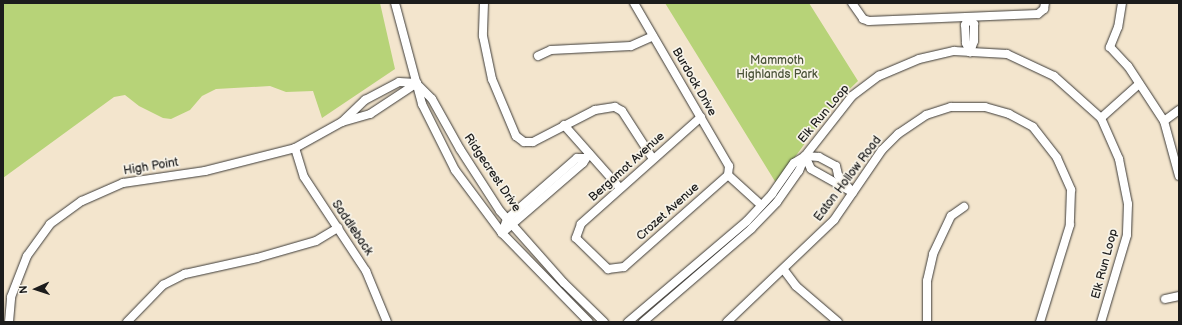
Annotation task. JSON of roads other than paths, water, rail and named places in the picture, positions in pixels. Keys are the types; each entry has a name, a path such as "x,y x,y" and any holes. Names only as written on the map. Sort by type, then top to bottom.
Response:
{"street":[{"path":"395,3 422,104 455,170 502,233 589,322"},
{"path":"484,3 483,36 492,79 516,136 528,142 537,140 594,110 615,107 622,111 653,158"},
{"name":"Burdock Drive","path":"634,3 729,166 728,175"},
{"path":"852,3 863,19 968,19 1042,13 1044,3"},
{"path":"1122,3 1118,27 1110,47 1139,84 1164,121 1179,176"},
{"path":"968,19 974,24 974,41 970,52"},
{"path":"538,56 551,50 631,46 654,36"},
{"name":"Elk Run Loop","path":"643,322 751,229 781,196 799,172 805,156 852,96 879,76 919,59 954,51 1007,54 1054,76 1101,118 1119,159 1128,204 1127,235 1101,322"},
{"name":"High Point","path":"342,122 365,100 399,82 416,84"},
{"name":"High Point","path":"9,322 12,297 27,256 50,224 82,201 123,183 205,170 295,148 342,122 366,114 401,96 416,84"},
{"name":"Ridgecrest Drive","path":"416,84 432,99 460,149 507,219 564,283 604,322"},
{"path":"1101,118 1139,84"},
{"path":"360,106 366,114"},
{"name":"Eaton Hollow Road","path":"727,322 784,270 834,220 882,150 898,134 926,115 951,107 985,107 1009,114 1033,127 1057,158 1071,190 1070,225 1040,322"},
{"path":"1164,121 1179,110"},
{"name":"Bergamot Avenue","path":"576,238 581,224 653,158 701,117"},
{"path":"564,125 587,156 620,188"},
{"name":"Saddleback","path":"295,148 304,177 366,271 384,321"},
{"path":"502,233 507,219 577,158 587,156"},
{"path":"502,233 514,226 583,163 587,156"},
{"path":"805,156 820,157 836,166 838,175 853,193"},
{"path":"805,156 812,169 840,187 853,193"},
{"name":"Elk Run Loop","path":"628,322 730,235 761,206 794,163 805,156"},
{"path":"728,175 761,206"},
{"name":"Crozet Avenue","path":"576,238 608,268 624,267 728,175"},
{"path":"926,322 927,280 933,254 951,216 964,207"},
{"path":"127,322 163,285 185,274 257,258 316,241 338,228"},
{"path":"784,270 796,286 838,322"},
{"path":"1165,299 1179,296"}],"park label":[{"name":"Mammoth Highlands Park","path":"777,68"}]}
